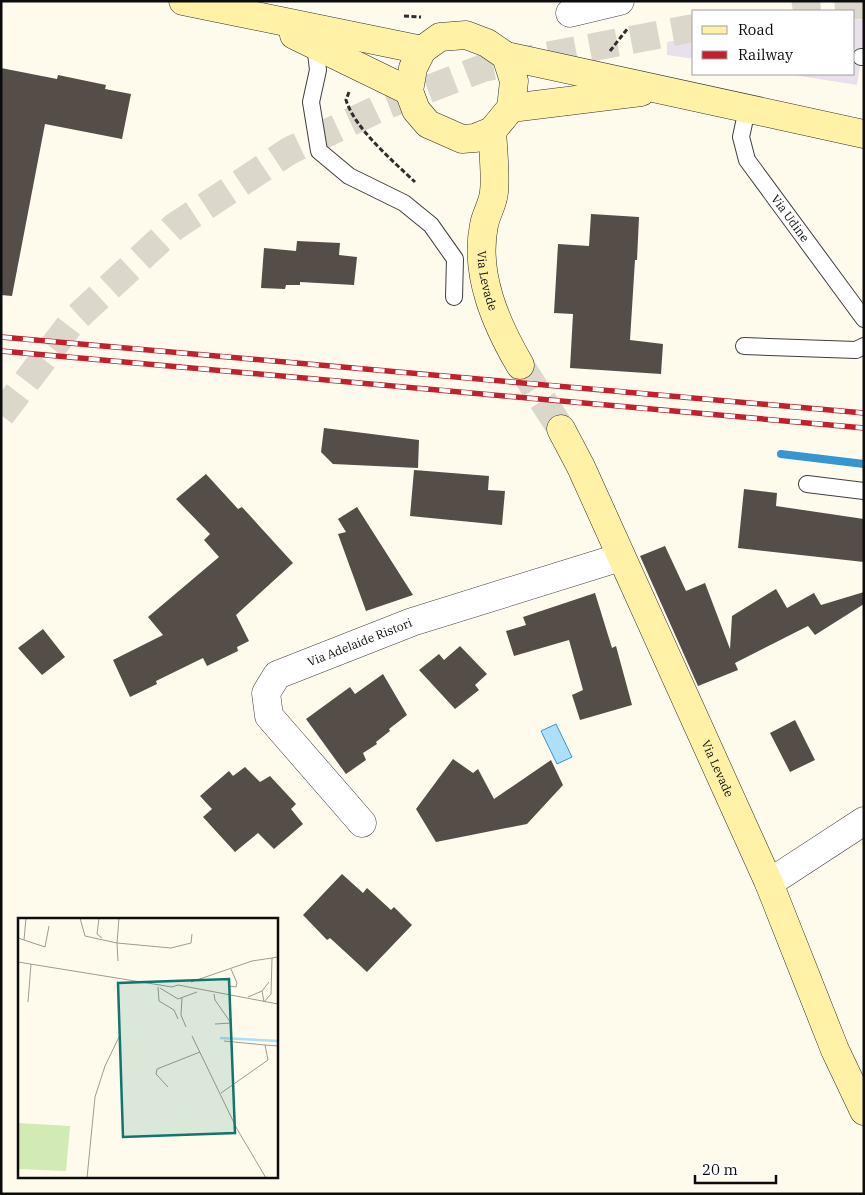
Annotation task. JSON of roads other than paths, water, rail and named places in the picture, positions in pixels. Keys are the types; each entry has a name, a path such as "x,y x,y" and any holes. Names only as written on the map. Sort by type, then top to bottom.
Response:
{"main road":[{"path":"183,1 422,50"},
{"path":"259,18 409,91"},
{"path":"506,56 514,81 511,108 492,131 475,138 462,139 428,124 416,110 409,91 413,68 422,50 440,37 466,36 487,43 506,56 746,110 864,134"},
{"path":"511,108 662,90"},
{"name":"Via Levade","path":"492,131 494,193 484,226 482,264 495,313 510,348 520,365"},
{"path":"462,139 494,193"},
{"name":"Via Levade","path":"561,429 581,467 769,883 836,1050 864,1111"}],"street":[{"path":"570,13 620,1"},
{"name":"Via Adelaide Ristori","path":"362,823 269,716 266,693 277,675 412,622 621,557"},
{"path":"769,883 864,821"}],"lane":[{"path":"315,44 318,70 312,102 319,151 349,176 404,202 431,225 455,259 454,297"},
{"name":"Via Udine","path":"746,110 741,137 747,160 864,319"},
{"path":"744,346 856,350 864,346"},
{"path":"807,484 864,491"}],"water":[{"path":"556,724 572,757 557,764 541,731"}],"waterway":[{"path":"781,454 864,464"}],"tunnel":[{"path":"799,10 864,5"},
{"path":"1,415 72,322 174,227 289,151 382,107 483,68 692,28"},
{"path":"520,365 561,429"}],"railway":[{"path":"1,337 864,413"},
{"path":"1,351 864,428"}]}
